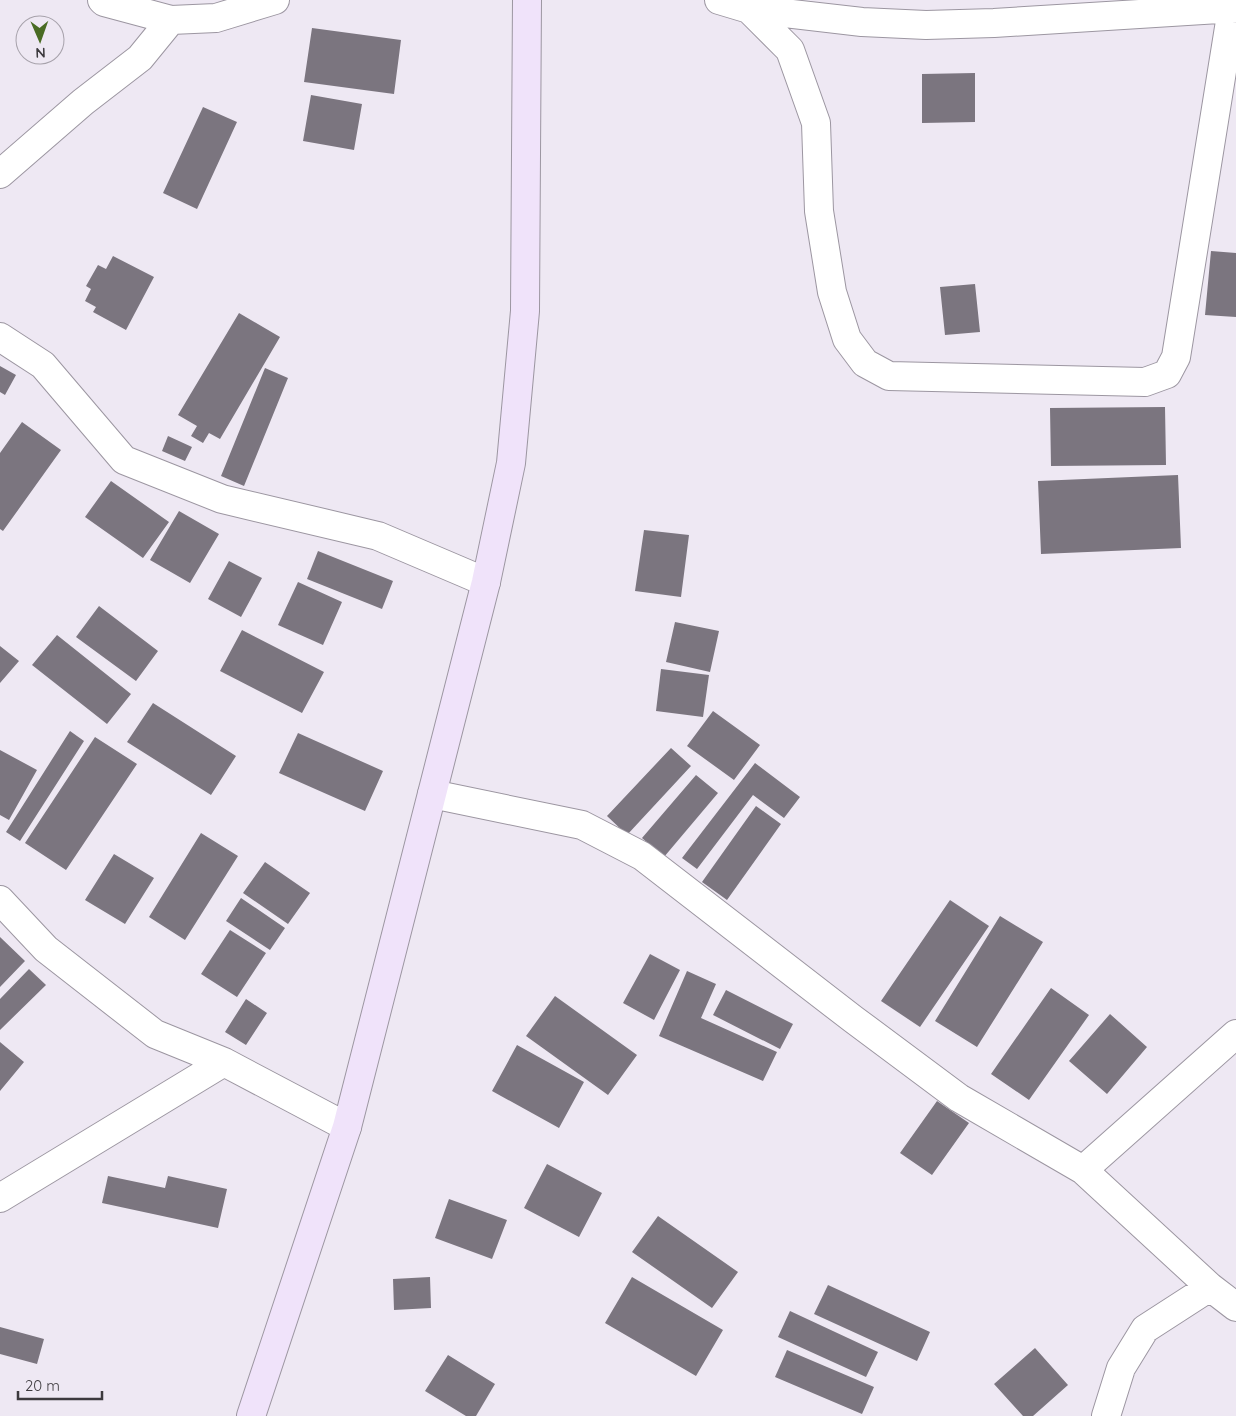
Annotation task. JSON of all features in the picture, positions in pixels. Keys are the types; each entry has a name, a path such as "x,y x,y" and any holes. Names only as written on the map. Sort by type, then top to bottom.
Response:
{"street":[{"path":"102,0 171,20 216,18 275,0"},
{"path":"251,1416 347,1127 486,582 511,463 526,311 527,0"},
{"path":"719,0 749,10 862,22 926,25 1234,9 1176,357 1167,374 1145,382 889,376 865,363 847,339 832,292 819,211 816,123 790,50 749,10"},
{"path":"0,174 83,102 140,58 171,20"},
{"path":"0,338 42,365 124,460 222,499 378,536 486,582"},
{"path":"432,794 582,825 642,856 853,1019 959,1098 1082,1170 1210,1287 1236,1308"},
{"path":"0,900 46,949 154,1034 224,1062 347,1127"},
{"path":"1082,1170 1236,1034"},
{"path":"0,1198 224,1062"},
{"path":"1106,1416 1120,1368 1145,1329 1210,1287"}],"building":[{"path":"312,28 401,40 394,94 304,82"},
{"path":"975,73 975,122 922,123 922,74"},
{"path":"311,95 362,104 354,150 303,141"},
{"path":"203,107 237,122 197,209 163,193"},
{"path":"1211,251 1236,253 1236,317 1205,315"},
{"path":"113,256 154,277 126,330 93,312 96,307 85,301 91,289 86,286 98,265 106,269"},
{"path":"975,284 980,332 945,335 940,287"},
{"path":"239,313 280,337 220,439 209,433 203,443 191,436 197,426 178,415"},
{"path":"0,366 16,375 5,395 0,392"},
{"path":"265,368 288,378 244,486 221,476"},
{"path":"1165,407 1166,465 1051,466 1050,408"},
{"path":"22,422 61,450 3,531 0,529 0,453"},
{"path":"168,436 192,447 185,461 162,451"},
{"path":"1178,475 1181,548 1041,554 1038,481"},
{"path":"111,481 169,522 143,558 85,517"},
{"path":"179,511 219,534 190,583 150,560"},
{"path":"644,530 689,535 681,597 635,591"},
{"path":"318,551 393,581 382,609 307,579"},
{"path":"229,561 262,578 241,617 208,599"},
{"path":"298,582 342,602 323,645 278,625"},
{"path":"99,606 158,651 136,681 76,637"},
{"path":"675,622 719,631 710,672 666,662"},
{"path":"242,630 324,672 302,713 220,671"},
{"path":"57,635 131,694 107,724 32,665"},
{"path":"0,646 19,661 0,683"},
{"path":"661,669 709,675 703,717 656,711"},
{"path":"153,703 236,756 211,795 127,742"},
{"path":"713,711 760,745 734,780 687,746"},
{"path":"70,731 84,741 20,841 6,832"},
{"path":"298,733 383,771 365,811 279,773"},
{"path":"95,737 137,764 66,870 25,843"},
{"path":"671,748 691,766 627,835 607,816"},
{"path":"0,750 37,770 9,820 0,815"},
{"path":"755,763 800,797 784,818 753,795 697,869 682,858"},
{"path":"696,775 718,793 664,857 642,838"},
{"path":"756,806 781,824 727,900 702,882"},
{"path":"201,833 238,856 185,940 149,917"},
{"path":"114,854 154,878 125,924 85,900"},
{"path":"265,862 310,893 288,924 243,893"},
{"path":"241,898 285,928 270,950 226,921"},
{"path":"950,900 989,926 920,1027 881,1001"},
{"path":"1000,916 1043,942 977,1047 935,1021"},
{"path":"230,930 266,953 237,997 201,974"},
{"path":"0,937 25,961 0,987"},
{"path":"650,954 680,970 654,1020 623,1003"},
{"path":"29,969 46,985 0,1030 0,999"},
{"path":"687,971 716,984 701,1018 777,1052 763,1081 659,1036"},
{"path":"1051,988 1089,1015 1029,1100 991,1074"},
{"path":"726,990 793,1024 780,1049 713,1015"},
{"path":"555,996 637,1055 608,1095 526,1036"},
{"path":"246,999 267,1013 246,1045 225,1032"},
{"path":"1110,1014 1147,1047 1107,1094 1069,1061"},
{"path":"0,1042 24,1062 0,1091"},
{"path":"517,1045 584,1082 559,1128 492,1091"},
{"path":"937,1101 969,1123 932,1175 900,1153"},
{"path":"547,1164 602,1193 579,1237 524,1208"},
{"path":"108,1176 165,1188 168,1176 227,1189 218,1228 102,1203"},
{"path":"449,1199 507,1220 492,1259 435,1238"},
{"path":"658,1216 738,1272 712,1308 632,1252"},
{"path":"430,1277 431,1308 394,1310 393,1279"},
{"path":"632,1277 723,1330 696,1376 605,1323"},
{"path":"828,1285 930,1332 917,1361 814,1314"},
{"path":"790,1311 878,1352 866,1377 778,1337"},
{"path":"0,1327 44,1339 37,1364 0,1354"},
{"path":"1035,1348 1068,1385 1033,1416 1023,1416 994,1384"},
{"path":"787,1350 874,1387 862,1414 775,1377"},
{"path":"448,1355 495,1384 476,1416 466,1416 425,1391"}]}
